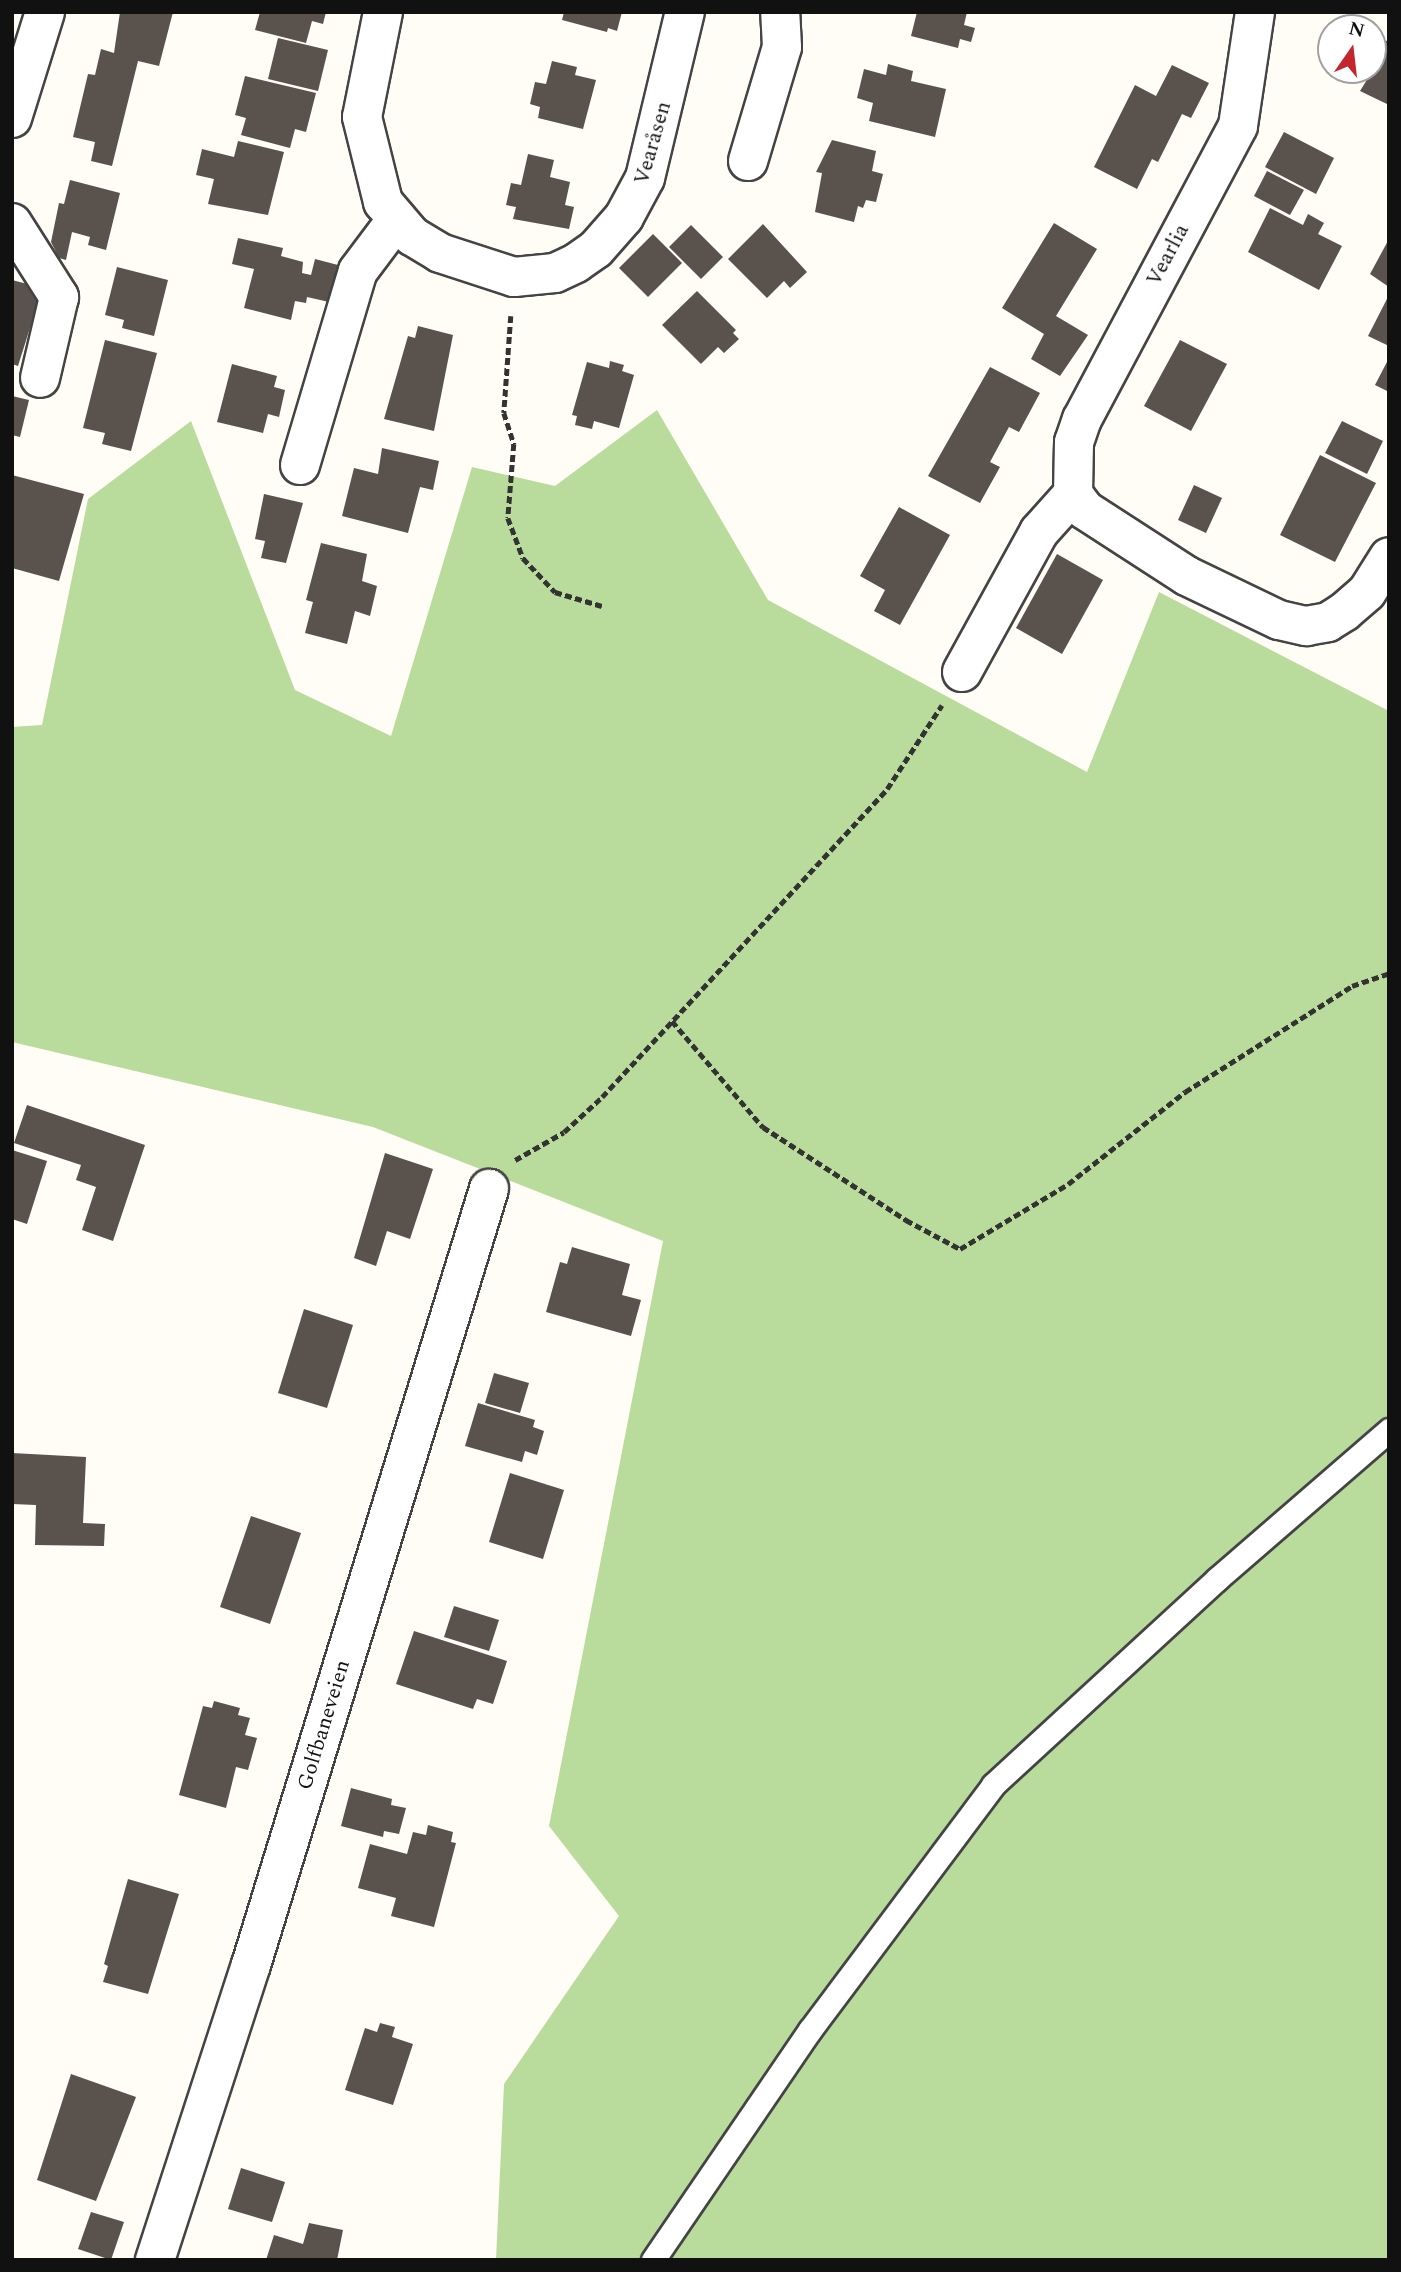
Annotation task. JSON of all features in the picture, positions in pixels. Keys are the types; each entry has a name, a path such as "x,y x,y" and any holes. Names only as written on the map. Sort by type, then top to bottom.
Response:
{"street":[{"path":"12,118 45,12"},
{"name":"Vearåsen","path":"383,12 362,117 376,182 397,219 412,236 439,253 514,277 555,273 576,263 596,249 624,217 645,178 685,12"},
{"path":"748,161 782,47 780,12"},
{"name":"Vearlia","path":"1073,494 1074,442 1082,419 1238,126 1255,12"},
{"path":"300,465 358,271 397,219"},
{"path":"12,223 59,297 40,378"},
{"path":"962,672 1039,531 1073,494 1085,510 1187,576 1279,620 1306,626 1328,622 1344,612 1367,592 1389,557"},
{"name":"Golfbaneveien","path":"155,2260 255,1952 489,1189"}],"lane":[{"path":"653,2260 810,2030 993,1785 1217,1578 1389,1430"}],"path":[{"path":"514,277 504,413 514,444 508,518 523,558 555,592 602,606"},
{"path":"489,1189 512,1162 564,1132 601,1097 887,789 907,764 962,672"},
{"path":"672,1021 763,1127 906,1220 960,1249 1068,1184 1185,1092 1352,986 1389,973"}],"green space":[{"path":"657,410 768,600 1087,772 1159,592 1389,711 1389,2260 496,2260 504,2084 619,1916 549,1826 663,1241 373,1127 12,1042 12,727 42,725 88,499 191,421 295,690 391,736 472,467 555,486"}],"building":[{"path":"120,12 173,12 159,66 138,61 112,166 91,161 95,142 73,137 88,74 95,75 101,49 114,53"},
{"path":"260,12 326,12 323,24 312,21 306,43 255,30"},
{"path":"564,12 622,12 617,31 608,28 607,32 562,20"},
{"path":"917,12 967,12 964,25 975,28 971,42 960,39 958,48 911,36"},
{"path":"278,38 328,50 318,91 268,79"},
{"path":"1389,41 1389,105 1360,91 1364,84 1387,84"},
{"path":"552,61 577,67 575,75 596,80 583,129 538,118 540,107 530,104 535,82 546,84"},
{"path":"888,64 913,71 911,81 946,89 935,137 869,121 873,103 857,98 864,69 886,75"},
{"path":"1172,65 1209,83 1191,118 1182,114 1158,162 1152,159 1137,189 1094,167 1135,85 1156,96"},
{"path":"245,76 316,93 306,132 295,129 290,148 241,135 246,118 235,115"},
{"path":"1284,132 1334,158 1316,194 1265,167"},
{"path":"832,140 876,151 872,171 883,174 876,202 866,200 863,208 858,206 854,222 815,212 822,173 816,172"},
{"path":"238,141 284,152 268,215 208,204 214,179 196,175 202,149 234,157"},
{"path":"528,154 554,160 550,177 570,182 565,205 574,207 569,229 513,219 516,207 506,205 511,183 521,185"},
{"path":"1267,171 1304,190 1290,215 1254,196"},
{"path":"70,180 120,193 106,250 88,245 90,237 72,232 66,260 59,258 51,242 59,203 64,204"},
{"path":"1270,208 1303,225 1308,214 1324,223 1318,234 1342,246 1319,290 1248,252"},
{"path":"1054,223 1097,249 1056,316 1088,335 1060,376 1031,359 1044,334 1002,308"},
{"path":"763,224 807,272 790,288 784,281 767,298 728,259"},
{"path":"691,225 723,257 701,279 669,247"},
{"path":"653,234 682,263 648,297 619,268"},
{"path":"238,238 283,248 281,256 303,262 302,273 311,275 315,259 338,265 329,302 307,297 306,303 295,301 291,320 244,308 254,269 232,264"},
{"path":"1389,239 1389,287 1370,274"},
{"path":"117,267 168,280 154,336 122,328 124,320 105,315"},
{"path":"12,280 35,286 41,293 18,366 12,364"},
{"path":"697,291 736,330 733,333 739,339 724,353 718,347 701,364 662,325"},
{"path":"1389,295 1389,346 1368,336"},
{"path":"418,326 453,335 434,431 384,419 408,336 415,338"},
{"path":"105,340 157,353 131,451 102,444 105,433 83,428"},
{"path":"1180,340 1227,364 1191,431 1144,406"},
{"path":"1389,358 1389,392 1375,385"},
{"path":"610,361 624,365 622,371 634,375 619,428 594,421 592,429 575,425 577,416 572,415 587,362 609,368"},
{"path":"232,364 277,376 274,387 285,390 279,417 268,414 263,433 217,422"},
{"path":"990,367 1040,393 1019,432 1009,427 990,462 1000,467 980,503 928,476"},
{"path":"12,396 29,400 20,437 12,435"},
{"path":"1342,421 1383,441 1367,474 1325,453"},
{"path":"382,448 439,461 433,490 420,487 408,533 342,516 354,468 378,474"},
{"path":"1320,455 1376,483 1335,562 1280,535"},
{"path":"12,475 84,494 59,581 12,568"},
{"path":"1194,485 1222,498 1206,533 1178,520"},
{"path":"264,494 303,503 286,563 261,558 265,541 255,539"},
{"path":"899,507 950,535 900,625 874,611 885,590 860,576"},
{"path":"321,543 367,554 362,581 377,586 370,616 355,611 347,644 305,633 313,602 306,600"},
{"path":"1057,554 1103,580 1062,654 1016,628"},
{"path":"27,1105 145,1145 113,1241 82,1230 96,1187 76,1180 81,1165 14,1143"},
{"path":"12,1150 47,1161 27,1224 12,1219"},
{"path":"385,1153 433,1169 410,1239 387,1231 376,1266 354,1258"},
{"path":"572,1247 630,1264 622,1295 641,1300 631,1336 546,1312 560,1262 567,1264"},
{"path":"304,1309 353,1325 327,1408 278,1393"},
{"path":"494,1373 529,1383 520,1413 485,1403"},
{"path":"478,1403 535,1420 533,1427 544,1431 537,1455 525,1451 522,1462 465,1446"},
{"path":"12,1453 86,1457 83,1523 105,1524 104,1546 35,1545 36,1505 12,1504"},
{"path":"510,1473 564,1490 543,1559 489,1542"},
{"path":"251,1516 301,1533 270,1624 220,1607"},
{"path":"454,1606 499,1620 489,1651 444,1637"},
{"path":"414,1631 507,1661 493,1704 477,1699 473,1709 396,1684"},
{"path":"214,1701 240,1708 238,1715 250,1718 245,1735 257,1738 248,1770 236,1767 226,1808 179,1795 203,1706 212,1708"},
{"path":"351,1788 392,1799 391,1805 406,1808 399,1834 384,1831 383,1837 341,1826"},
{"path":"428,1825 453,1832 451,1842 456,1843 434,1927 391,1916 396,1898 358,1888 370,1844 407,1854 413,1832 426,1835"},
{"path":"128,1879 179,1894 148,1994 103,1982 108,1966 104,1964"},
{"path":"380,2023 395,2027 392,2037 413,2044 393,2105 345,2090 365,2028 377,2032"},
{"path":"71,2074 136,2097 96,2201 37,2180"},
{"path":"241,2168 285,2182 272,2222 228,2209"},
{"path":"91,2212 124,2222 111,2260 78,2249"},
{"path":"309,2223 343,2230 337,2260 266,2260 274,2235 303,2244"}]}
